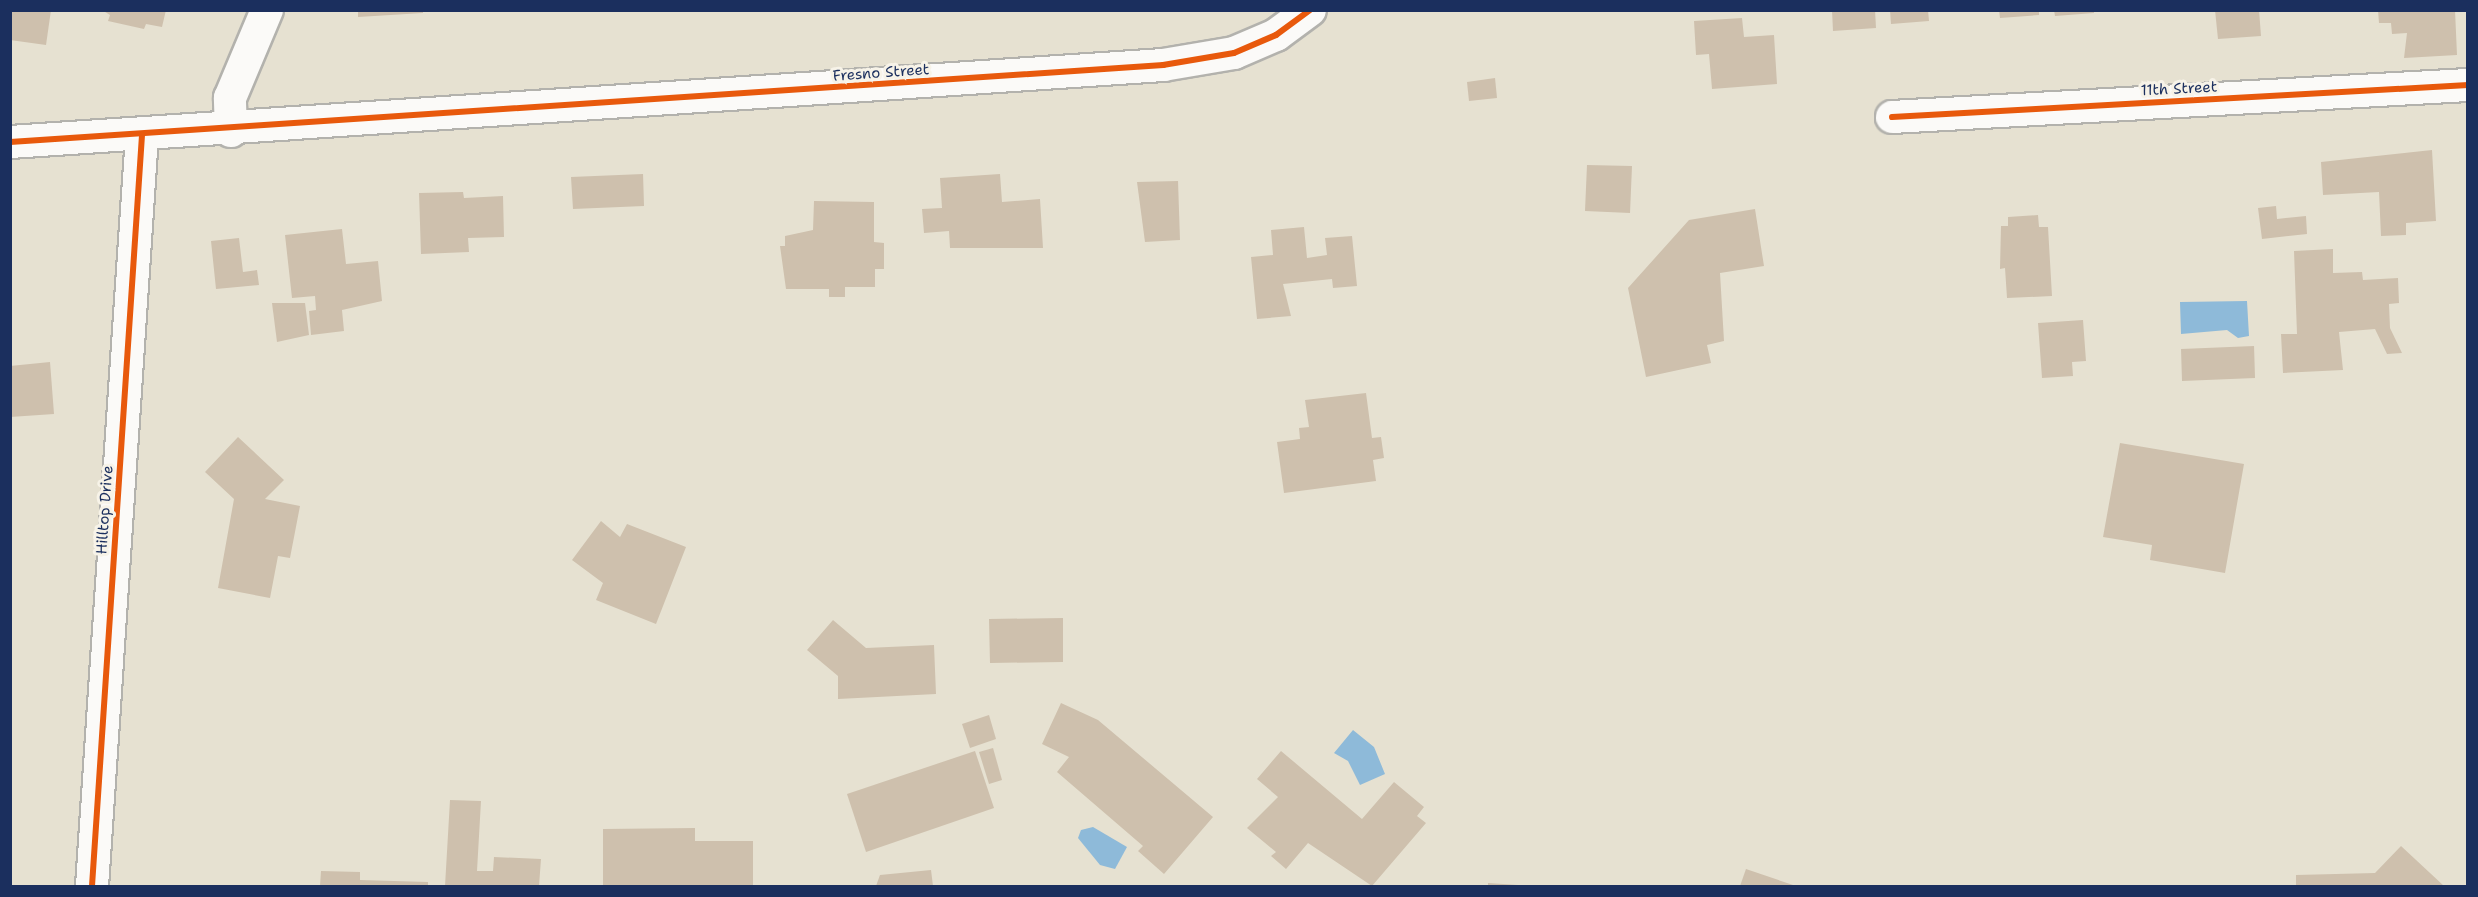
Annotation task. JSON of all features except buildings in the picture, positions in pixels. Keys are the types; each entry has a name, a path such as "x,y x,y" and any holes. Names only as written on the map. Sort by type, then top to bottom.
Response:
{"street":[{"path":"231,131 230,98 267,10"},
{"name":"Fresno Street","path":"10,142 231,131 1163,65 1234,53 1276,35 1311,10"},
{"name":"11th Street","path":"1892,117 2468,85"},
{"name":"Hilltop Drive","path":"92,886 142,135"}],"water":[{"path":"2247,301 2249,336 2238,338 2227,330 2181,334 2180,302"},
{"path":"1353,730 1374,747 1385,774 1360,785 1348,761 1334,753"},
{"path":"1093,827 1127,847 1115,869 1100,865 1078,838 1081,830"}],"cycle path":[{"path":"10,142 1163,65 1234,53 1276,35 1310,10"},
{"path":"1892,117 2468,85"},
{"path":"92,886 142,135"}]}
